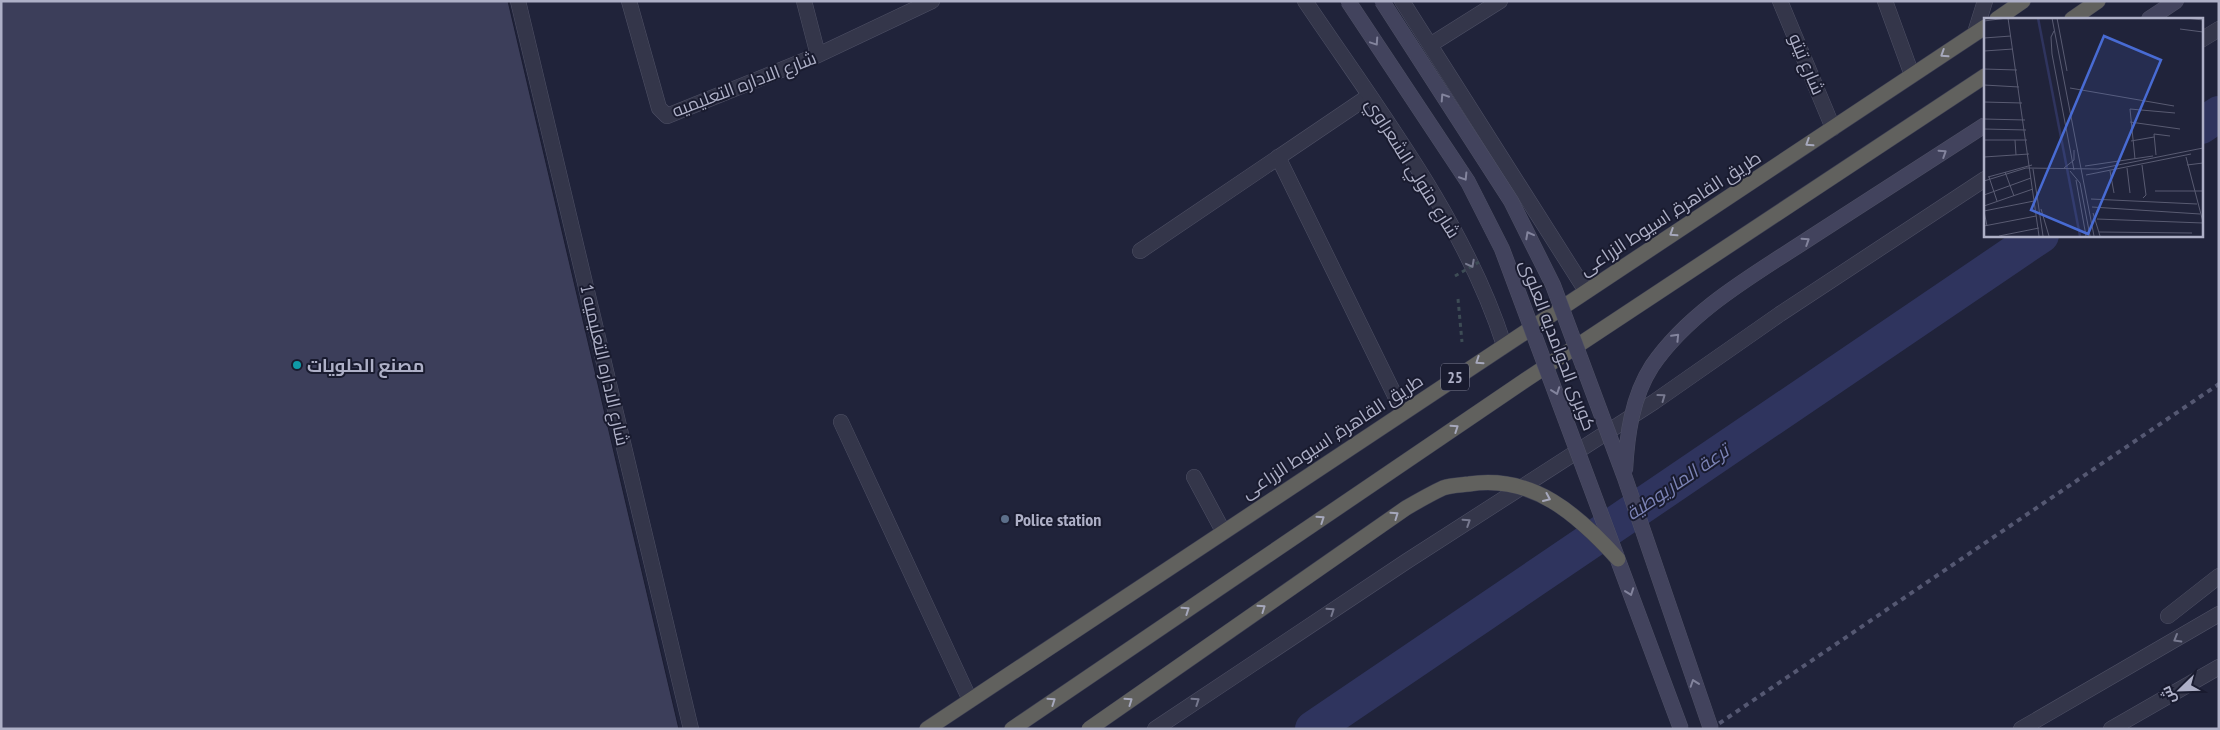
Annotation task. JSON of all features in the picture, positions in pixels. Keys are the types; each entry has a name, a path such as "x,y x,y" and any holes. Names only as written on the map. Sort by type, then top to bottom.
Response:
{"highway":[{"path":"1998,18 2023,1"},
{"path":"2073,18 2098,1"},
{"name":"طريق القاهرة, اسيوط الزراعى","path":"926,729 1980,30"},
{"name":"25","path":"1012,729 1527,379 1984,77"},
{"path":"1088,729 1406,508 1444,488 1487,481 1519,485 1559,503 1595,534 1618,559"}],"main road":[{"name":"كوبرى الحوامديه العلوى","path":"1348,1 1448,151 1485,216 1516,284 1681,729"},
{"name":"كوبرى الحوامديه العلوى","path":"1382,1 1486,161 1533,242 1570,329 1625,478 1711,729"},
{"path":"2151,18 2176,1"},
{"path":"1625,478 1627,437 1636,402 1651,368 1673,339 1700,314 1768,266 1984,126"}],"street":[{"name":"شارع الاداره التعليميه 1","path":"518,1 691,729"},
{"name":"شارع الاداره التعليميه","path":"629,1 659,108 667,116 818,55 932,1"},
{"path":"804,1 818,55"},
{"name":"شارع متولي الشعراوي","path":"1305,1 1369,96 1445,216 1491,304 1504,345"},
{"path":"1402,1 1586,291"},
{"path":"1430,45 1500,1"},
{"name":"شارع تيتو","path":"1780,1 1833,128"},
{"path":"1884,1 1912,75"},
{"path":"1980,30 1985,1"},
{"path":"2202,39 2219,29"},
{"path":"1140,251 1369,96"},
{"path":"1278,157 1403,412"},
{"path":"1155,729 1399,566 1654,402 1780,314 1984,180"},
{"path":"841,422 970,700"},
{"path":"1194,477 1223,531"},
{"path":"2168,616 2219,576"},
{"path":"2021,729 2219,614"},
{"path":"2111,729 2219,667"}],"path":[{"path":"1455,276 1456,285"},
{"path":"1457,294 1463,339"}],"building":[{"name":"مصنع الحلويات","path":"1,1 508,1 679,729 1,729"}],"waterway":[{"name":"ترعة الماريوطية","path":"2202,125 2219,114"},
{"name":"ترعة الماريوطية","path":"1313,729 2040,236"}],"railway":[{"path":"1711,729 2219,384"}],"place":[{"name":"مصنع الحلويات","path":"297,365"},
{"name":"Police station","path":"1005,519"}]}
